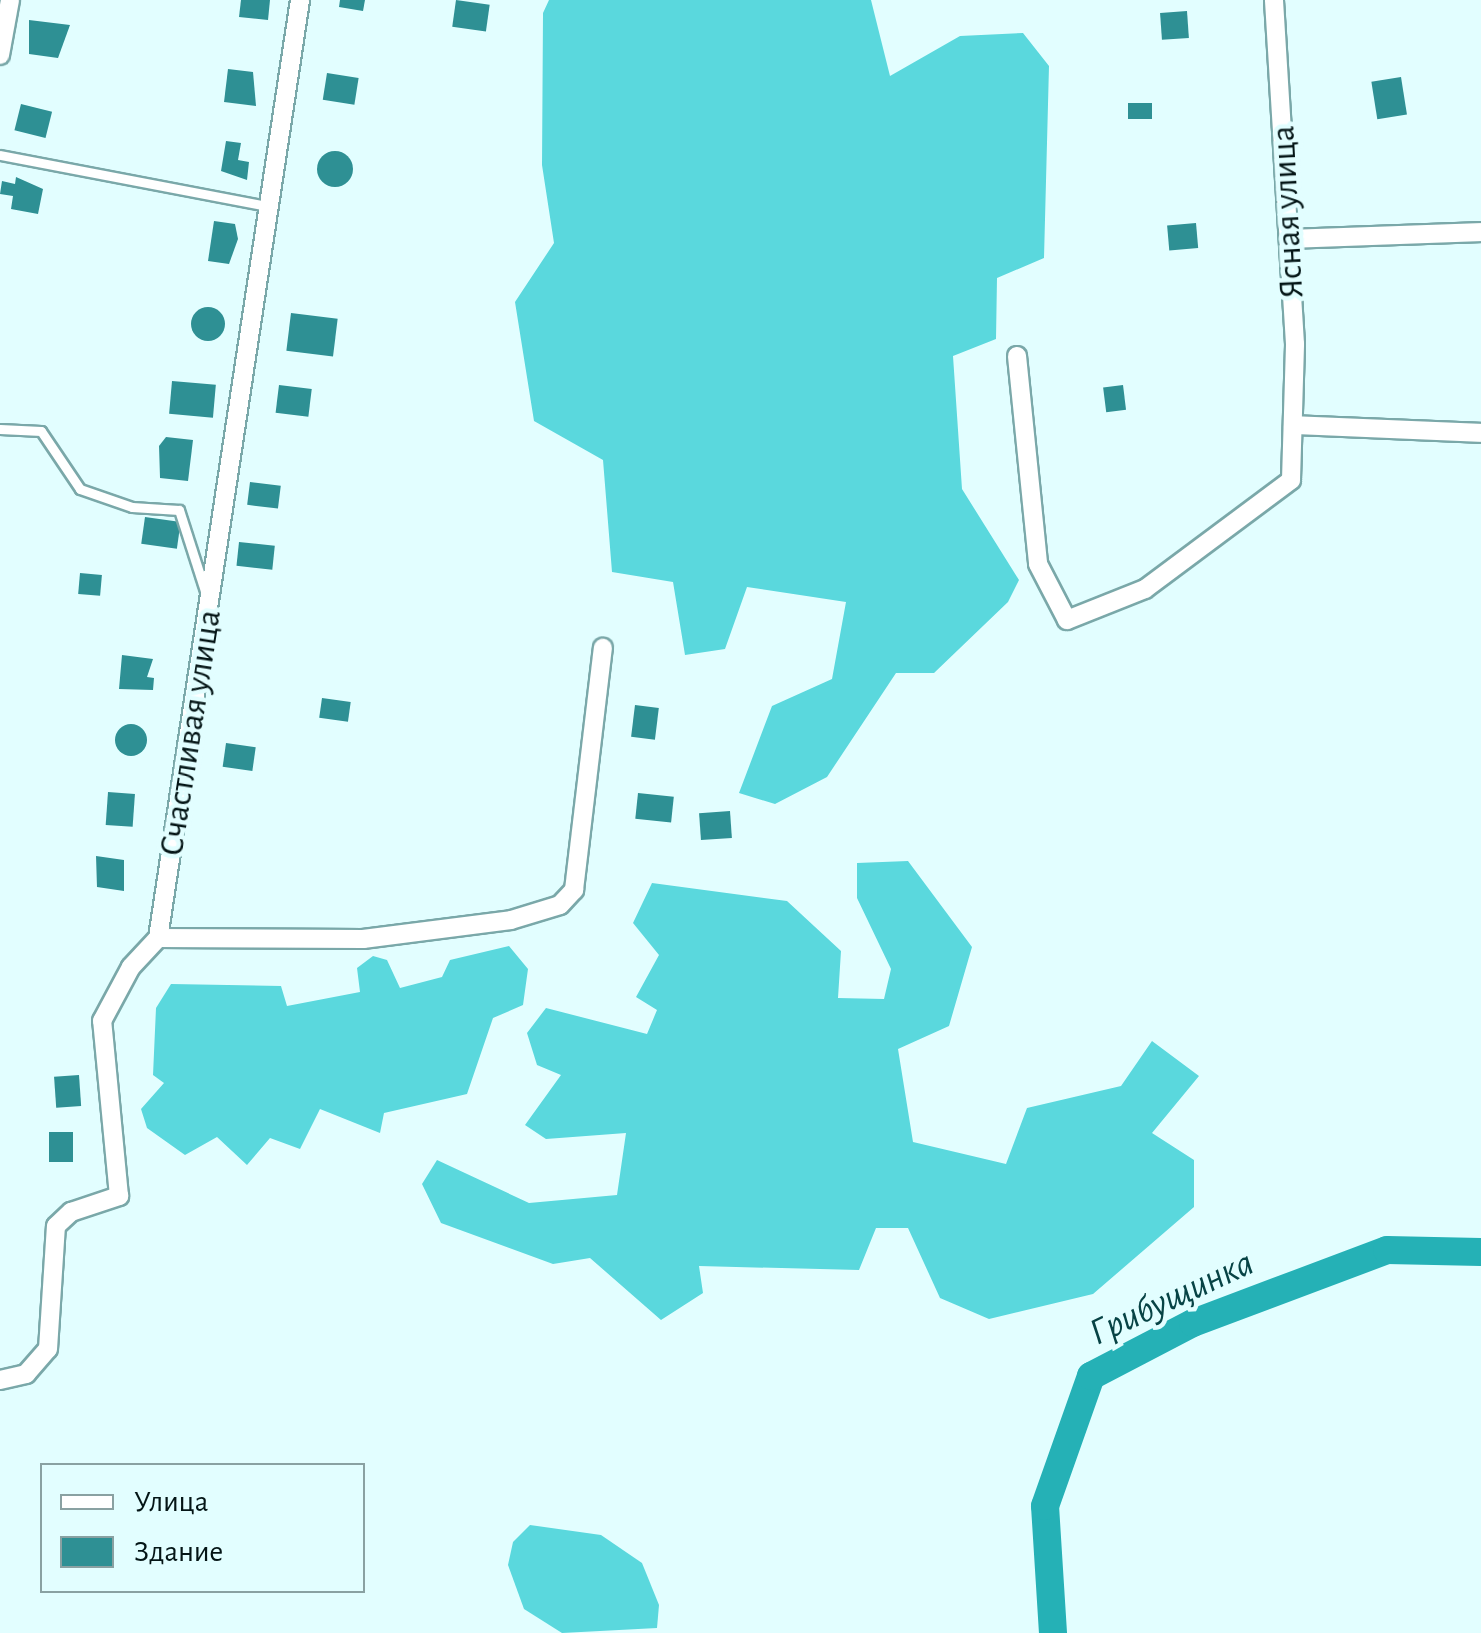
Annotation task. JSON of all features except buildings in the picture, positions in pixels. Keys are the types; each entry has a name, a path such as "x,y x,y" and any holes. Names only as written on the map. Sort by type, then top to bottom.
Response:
{"street":[{"path":"0,55 10,0"},
{"name":"Счастливая улица","path":"158,938 212,606 300,0"},
{"name":"Ясная улица","path":"1018,356 1038,564 1067,620 1145,589 1291,480 1290,239 1274,0"},
{"path":"1290,239 1481,232"},
{"path":"1293,425 1481,433"},
{"path":"0,1380 26,1374 48,1349 56,1226 71,1212 119,1196 102,1021 131,967 158,938 363,939 511,920 560,906 574,890 603,648"}],"lane":[{"path":"0,156 270,207"},
{"path":"0,429 41,432 80,489 132,508 180,510 192,533 192,565 212,606"}],"shaded area":[{"path":"549,0 871,0 890,76 960,36 1023,33 1049,66 1044,258 997,278 996,339 953,356 962,489 1019,580 1008,602 934,673 896,673 827,777 775,804 739,793 772,706 832,679 846,602 747,587 725,649 685,655 673,582 612,572 603,460 534,421 515,302 554,243 542,165 543,13"},
{"path":"908,861 972,947 949,1026 898,1049 913,1142 1006,1164 1027,1108 1121,1086 1152,1041 1199,1076 1152,1133 1194,1160 1194,1207 1093,1294 989,1319 940,1298 908,1228 876,1228 859,1270 699,1266 703,1293 661,1320 590,1258 553,1264 441,1223 422,1184 437,1160 529,1203 617,1195 626,1133 546,1139 525,1125 561,1075 537,1065 527,1033 546,1008 647,1034 657,1010 636,997 659,955 633,923 652,883 787,901 841,951 838,998 884,999 891,969 857,898 857,863"},
{"path":"509,946 528,969 523,1005 493,1018 467,1094 384,1113 380,1133 320,1109 300,1149 270,1138 247,1165 217,1137 185,1155 147,1128 141,1109 164,1083 153,1075 156,1008 171,984 281,986 287,1006 360,992 357,968 373,956 387,960 400,988 442,977 450,960"},
{"path":"530,1525 601,1535 642,1563 659,1605 657,1628 562,1633 524,1609 508,1565 513,1542"}],"waterway":[{"name":"Грибущинка","path":"1053,1633 1045,1506 1091,1376 1193,1323 1387,1250 1481,1252"}]}
